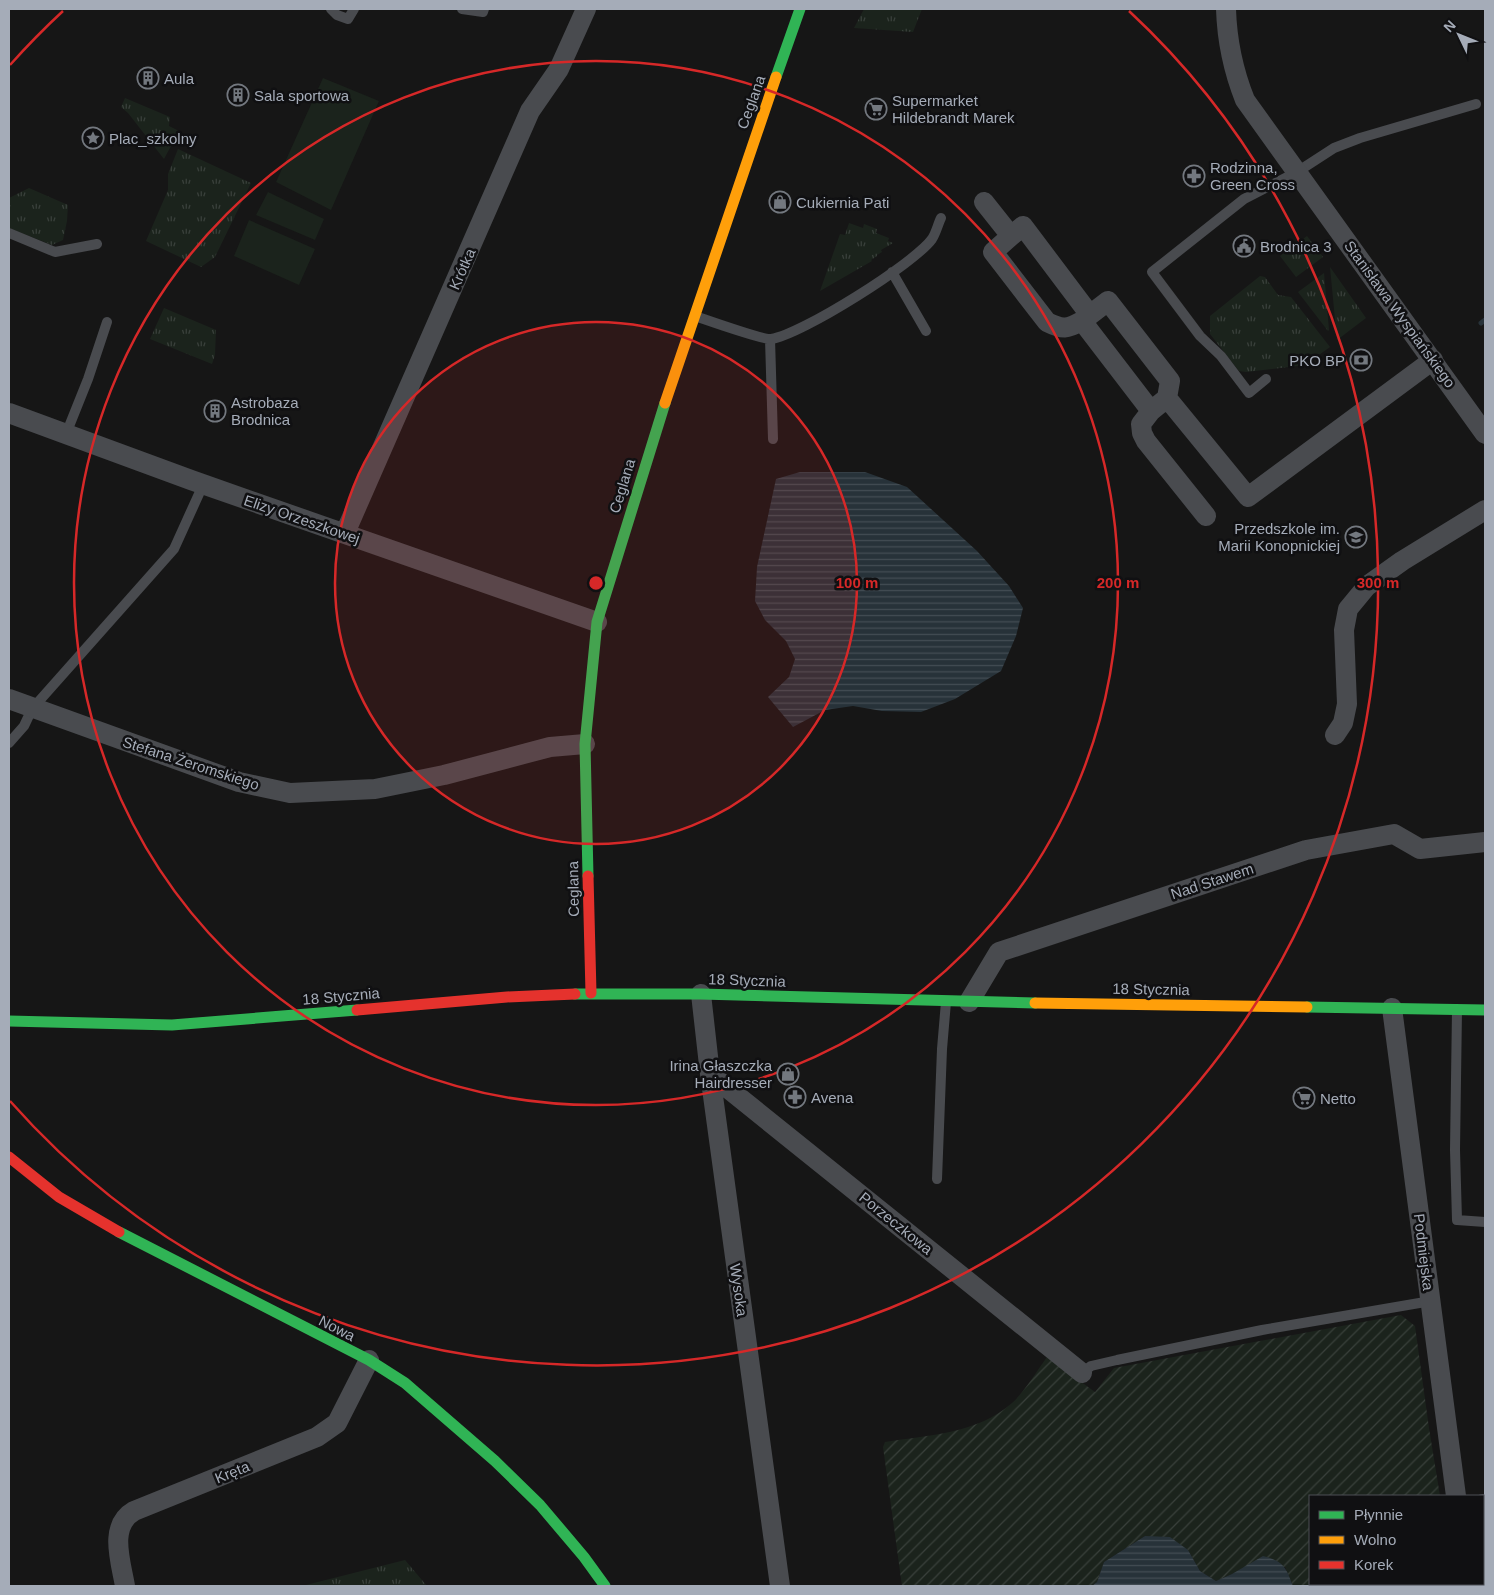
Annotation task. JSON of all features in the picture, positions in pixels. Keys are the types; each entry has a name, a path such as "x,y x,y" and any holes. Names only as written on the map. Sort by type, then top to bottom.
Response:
{"street":[{"name":"Krótka","path":"345,533 530,112 558,69 586,9"},
{"name":"Ceglana","path":"590,993 585,744 597,622 693,315 800,9"},
{"name":"Stanisława Wyspiańskiego","path":"1226,9 1231,59 1245,100 1485,434"},
{"path":"984,202 1011,236"},
{"path":"1151,410 1086,318 1023,226 993,252 1048,322 1059,328 1070,327 1086,318 1108,301 1170,381 1167,398 1151,410 1141,424 1142,433 1146,441 1206,516"},
{"path":"1167,398 1248,497 1433,360"},
{"name":"Elizy Orzeszkowej","path":"9,413 204,484 597,622"},
{"path":"1335,735 1343,723 1347,704 1344,630 1348,609 1367,586 1402,561 1485,510"},
{"name":"Stefana Żeromskiego","path":"9,699 32,709 239,782 290,793 375,789 444,775 550,747 585,744"},
{"name":"Nad Stawem","path":"969,1002 998,952 1306,850 1394,834 1420,848 1485,842"},
{"name":"18 Stycznia","path":"9,1021 172,1025 507,997 590,993 700,994 969,1002 1485,1010"},
{"name":"Wysoka","path":"700,994 780,1586"},
{"name":"Podmiejska","path":"1392,1008 1456,1495"},
{"name":"Porzeczkowa","path":"710,1074 1082,1373"},
{"name":"Nowa","path":"9,1157 59,1196 132,1240 369,1360 405,1383 495,1461 540,1504 584,1557 605,1586"},
{"name":"Kręta","path":"125,1586 119,1546 119,1532 121,1523 126,1516 134,1511 317,1437 337,1423 369,1360"}],"lane":[{"path":"331,9 337,15 348,19 354,9"},
{"path":"462,9 483,12 484,9"},
{"path":"1266,379 1249,393 1221,356 1200,336 1152,272 1244,199 1298,172 1334,148 1360,138 1476,104"},
{"path":"693,315 770,339 794,331 818,320 908,262 932,239 941,218"},
{"path":"9,233 55,252 97,244"},
{"path":"892,272 926,331"},
{"path":"66,434 107,322"},
{"path":"770,339 773,439"},
{"path":"9,743 24,726 32,709 174,549 204,484"},
{"path":"937,1179 942,1049 946,1001"},
{"path":"1457,1009 1455,1150 1457,1220 1485,1222"},
{"path":"1082,1373 1091,1366 1262,1330 1431,1302"}],"green space":[{"path":"864,9 922,9 913,32 854,28"},
{"path":"323,78 379,101 331,210 276,182"},
{"path":"125,98 170,117 169,126 179,131 164,159 128,113 121,107"},
{"path":"178,149 251,183 215,257 201,267 146,241 168,190 168,174"},
{"path":"29,188 68,205 63,240 52,245 9,228 9,198"},
{"path":"268,192 324,219 315,240 256,215"},
{"path":"249,220 315,249 299,285 234,256"},
{"path":"849,223 863,228 864,224 877,229 876,233 889,238 888,241 893,243 881,250 882,252 872,261 820,291 840,234 845,235"},
{"path":"1307,236 1323,257 1296,277 1280,256"},
{"path":"1330,267 1366,318 1337,340"},
{"path":"1324,273 1329,330 1328,331 1298,292"},
{"path":"1260,276 1265,277 1278,295 1291,297 1330,347 1305,365 1246,372 1239,371 1210,334 1210,316"},
{"path":"164,308 216,330 215,355 212,364 150,339"},
{"path":"1401,1315 1415,1326 1440,1495 1309,1495 1309,1585 1456,1586 1293,1586 1285,1567 1232,1574 1216,1581 1200,1571 1188,1550 1145,1536 1104,1562 1097,1582 1092,1586 902,1586 883,1447 885,1442 952,1432 984,1421 1017,1398 1047,1357 1095,1392 1114,1368"},
{"path":"405,1560 427,1586 302,1586"}],"shaded area":[{"path":"800,472 865,472 907,487 977,551 1009,586 1023,608 1016,636 1001,671 955,699 921,712 882,711 853,706 825,710 793,727 768,697 789,677 795,659 786,641 765,620 755,601 757,567 776,479"},
{"path":"1145,1536 1170,1537 1188,1550 1200,1571 1216,1581 1263,1556 1275,1560 1283,1566 1293,1586 1092,1586 1097,1582 1104,1562"}],"waterway":[{"path":"1481,323 1485,320"}],"traffic: fast":[{"path":"776,77 800,9"},
{"path":"588,876 585,744 597,622 665,403"},
{"path":"575,994 701,994 1035,1003"},
{"path":"1307,1007 1485,1010"},
{"path":"9,1021 172,1025 357,1010"},
{"path":"119,1232 369,1360 405,1383 495,1461 540,1505 584,1557 605,1586"}],"traffic: slow":[{"path":"665,403 776,77"},
{"path":"1035,1003 1307,1007"}],"traffic: jam":[{"path":"588,876 591,993"},
{"path":"357,1010 507,997 575,994"},
{"path":"9,1157 59,1197 119,1232"}],"place":[{"name":"Aula","path":"148,78"},
{"name":"Sala sportowa","path":"238,95"},
{"name":"Supermarket Hildebrandt Marek","path":"876,109"},
{"name":"Plac_szkolny","path":"93,138"},
{"name":"Rodzinna, Green Cross","path":"1194,176"},
{"name":"Cukiernia Pati","path":"780,202"},
{"name":"Brodnica 3","path":"1244,246"},
{"name":"PKO BP","path":"1361,360"},
{"name":"Astrobaza Brodnica","path":"215,411"},
{"name":"Przedszkole im. Marii Konopnickiej","path":"1356,537"},
{"name":"Irina Głaszczka Hairdresser","path":"788,1074"},
{"name":"Avena","path":"795,1097"},
{"name":"Netto","path":"1304,1098"}]}
